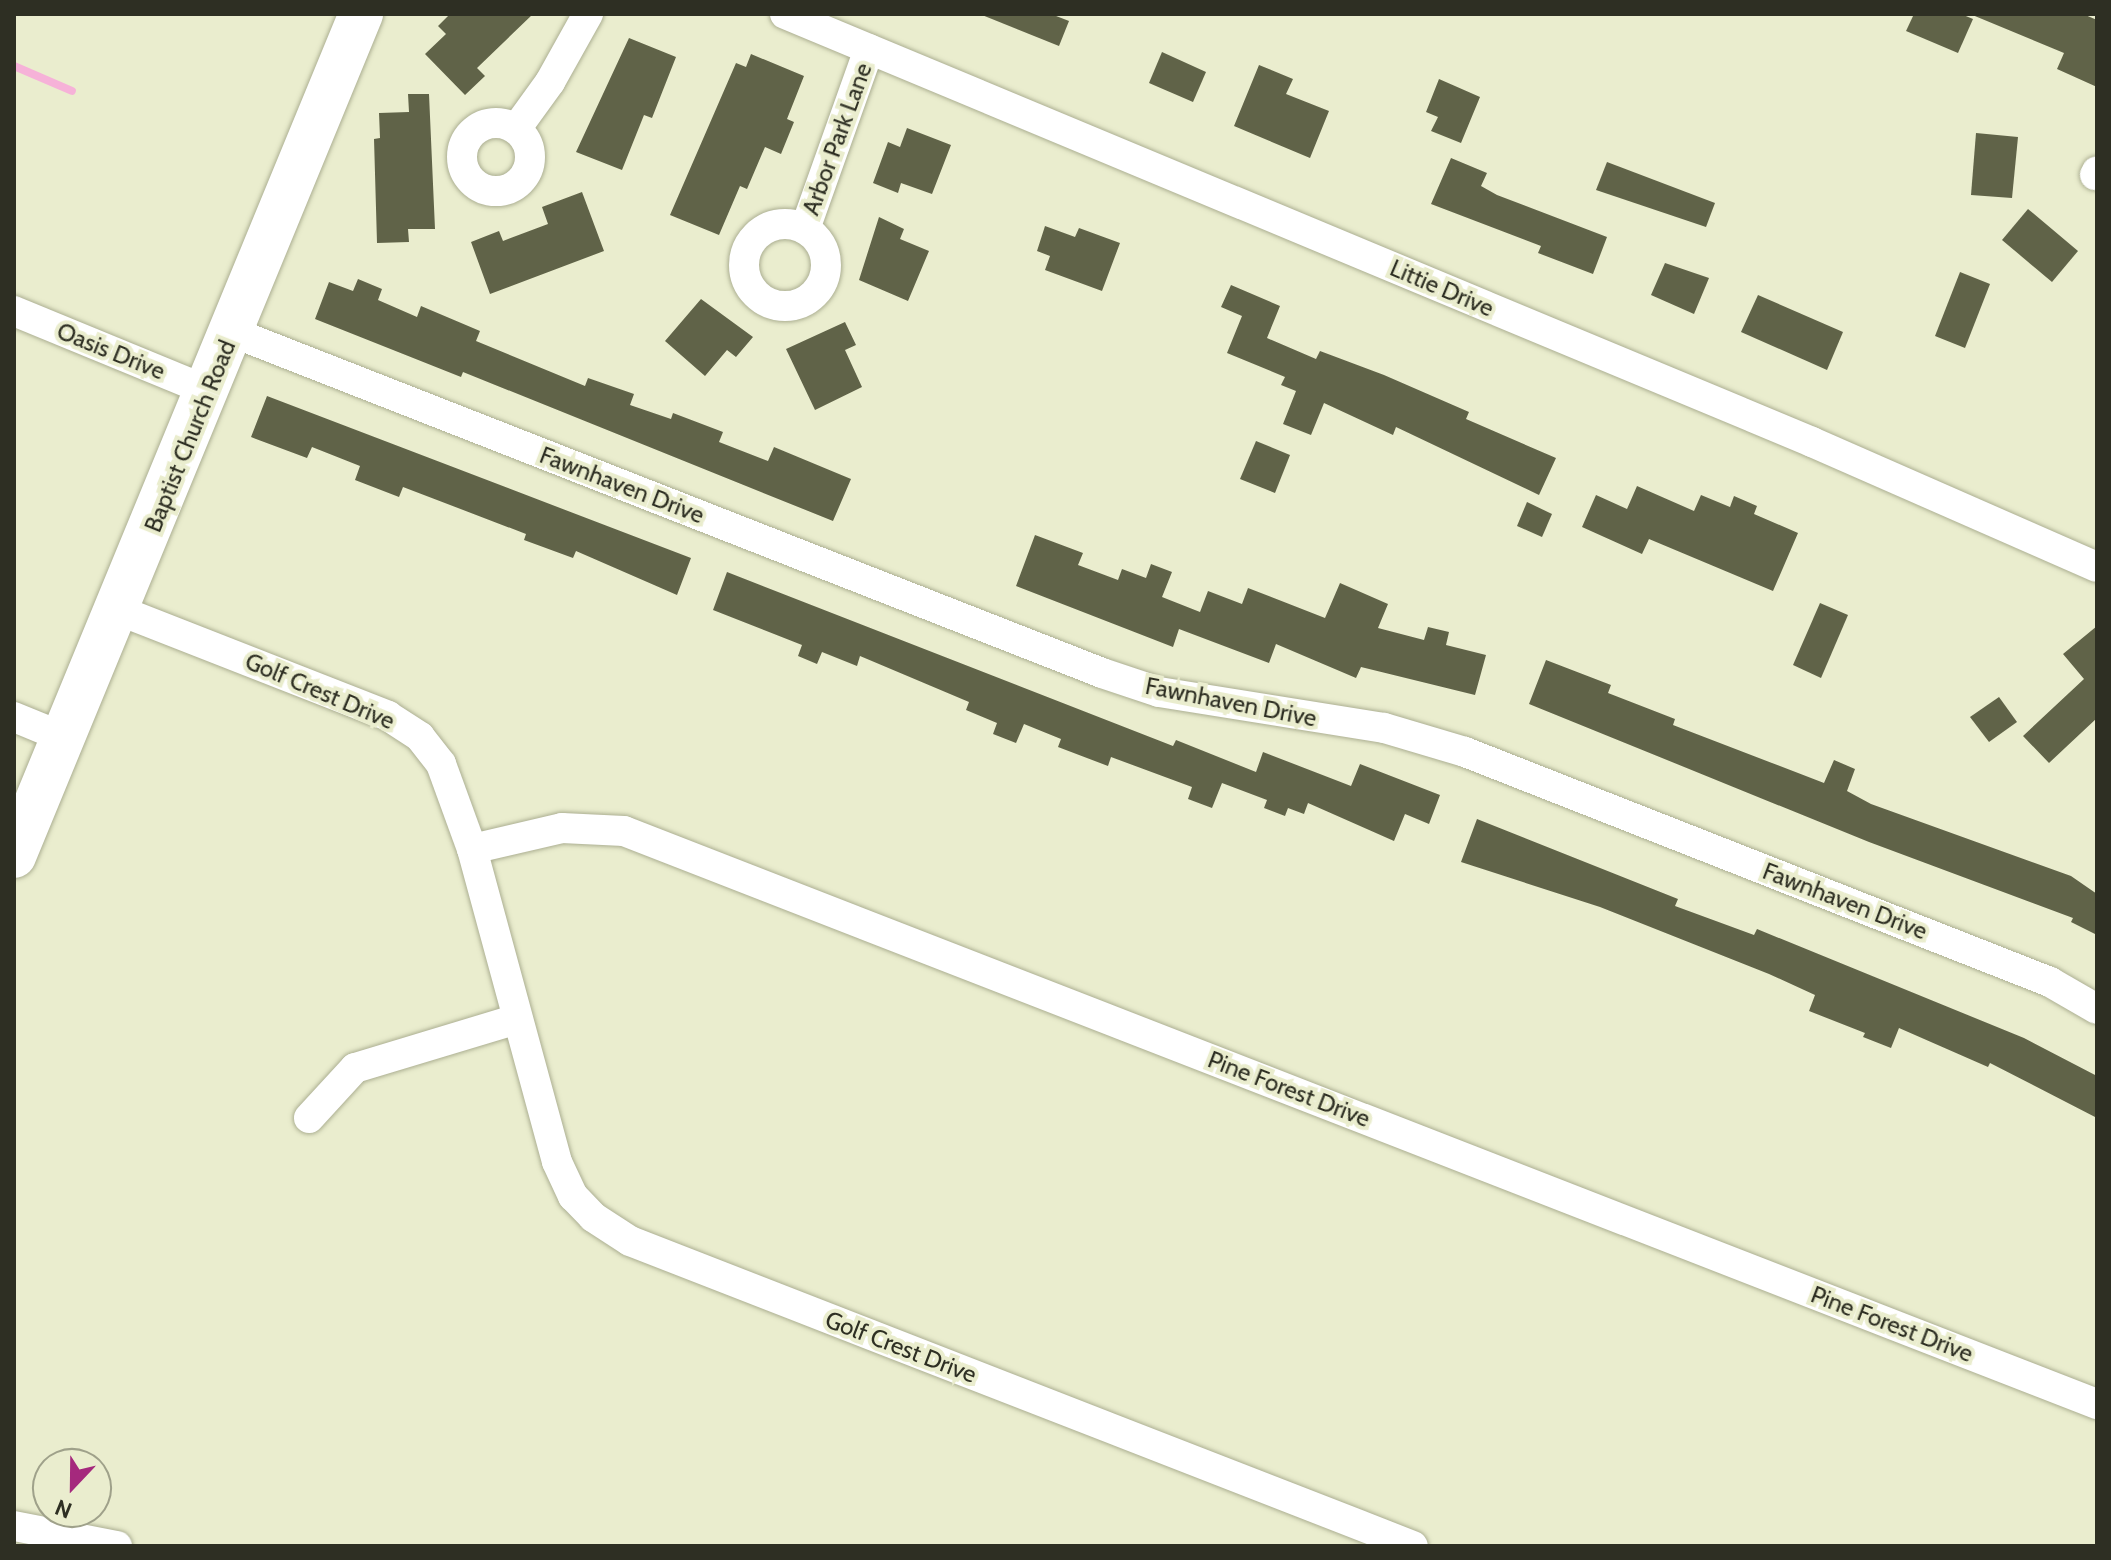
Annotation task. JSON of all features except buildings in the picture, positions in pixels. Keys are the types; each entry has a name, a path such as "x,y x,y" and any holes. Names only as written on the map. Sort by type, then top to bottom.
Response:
{"street":[{"name":"Baptist Church Road","path":"14,856 118,610 361,14"},
{"path":"516,129 550,82 588,14"},
{"name":"Littie Drive","path":"785,14 1798,436 2097,567"},
{"name":"Arbor Park Lane","path":"805,229 869,49"},
{"name":"Oasis Drive","path":"14,311 208,391"},
{"name":"Fawnhaven Drive","path":"232,332 1145,687 1234,707 1384,728 1465,752 2050,982 2097,1009"},
{"name":"Golf Crest Drive","path":"118,610 388,716 420,737 441,764 472,849 557,1162 573,1196 630,1241 1413,1546"},
{"path":"14,717 65,738"},
{"name":"Pine Forest Drive","path":"472,849 562,828 624,831 2097,1404"},
{"path":"309,1118 355,1068 517,1019"},
{"path":"14,1526 117,1546"}],"waterway":[{"path":"14,66 72,91"}]}
